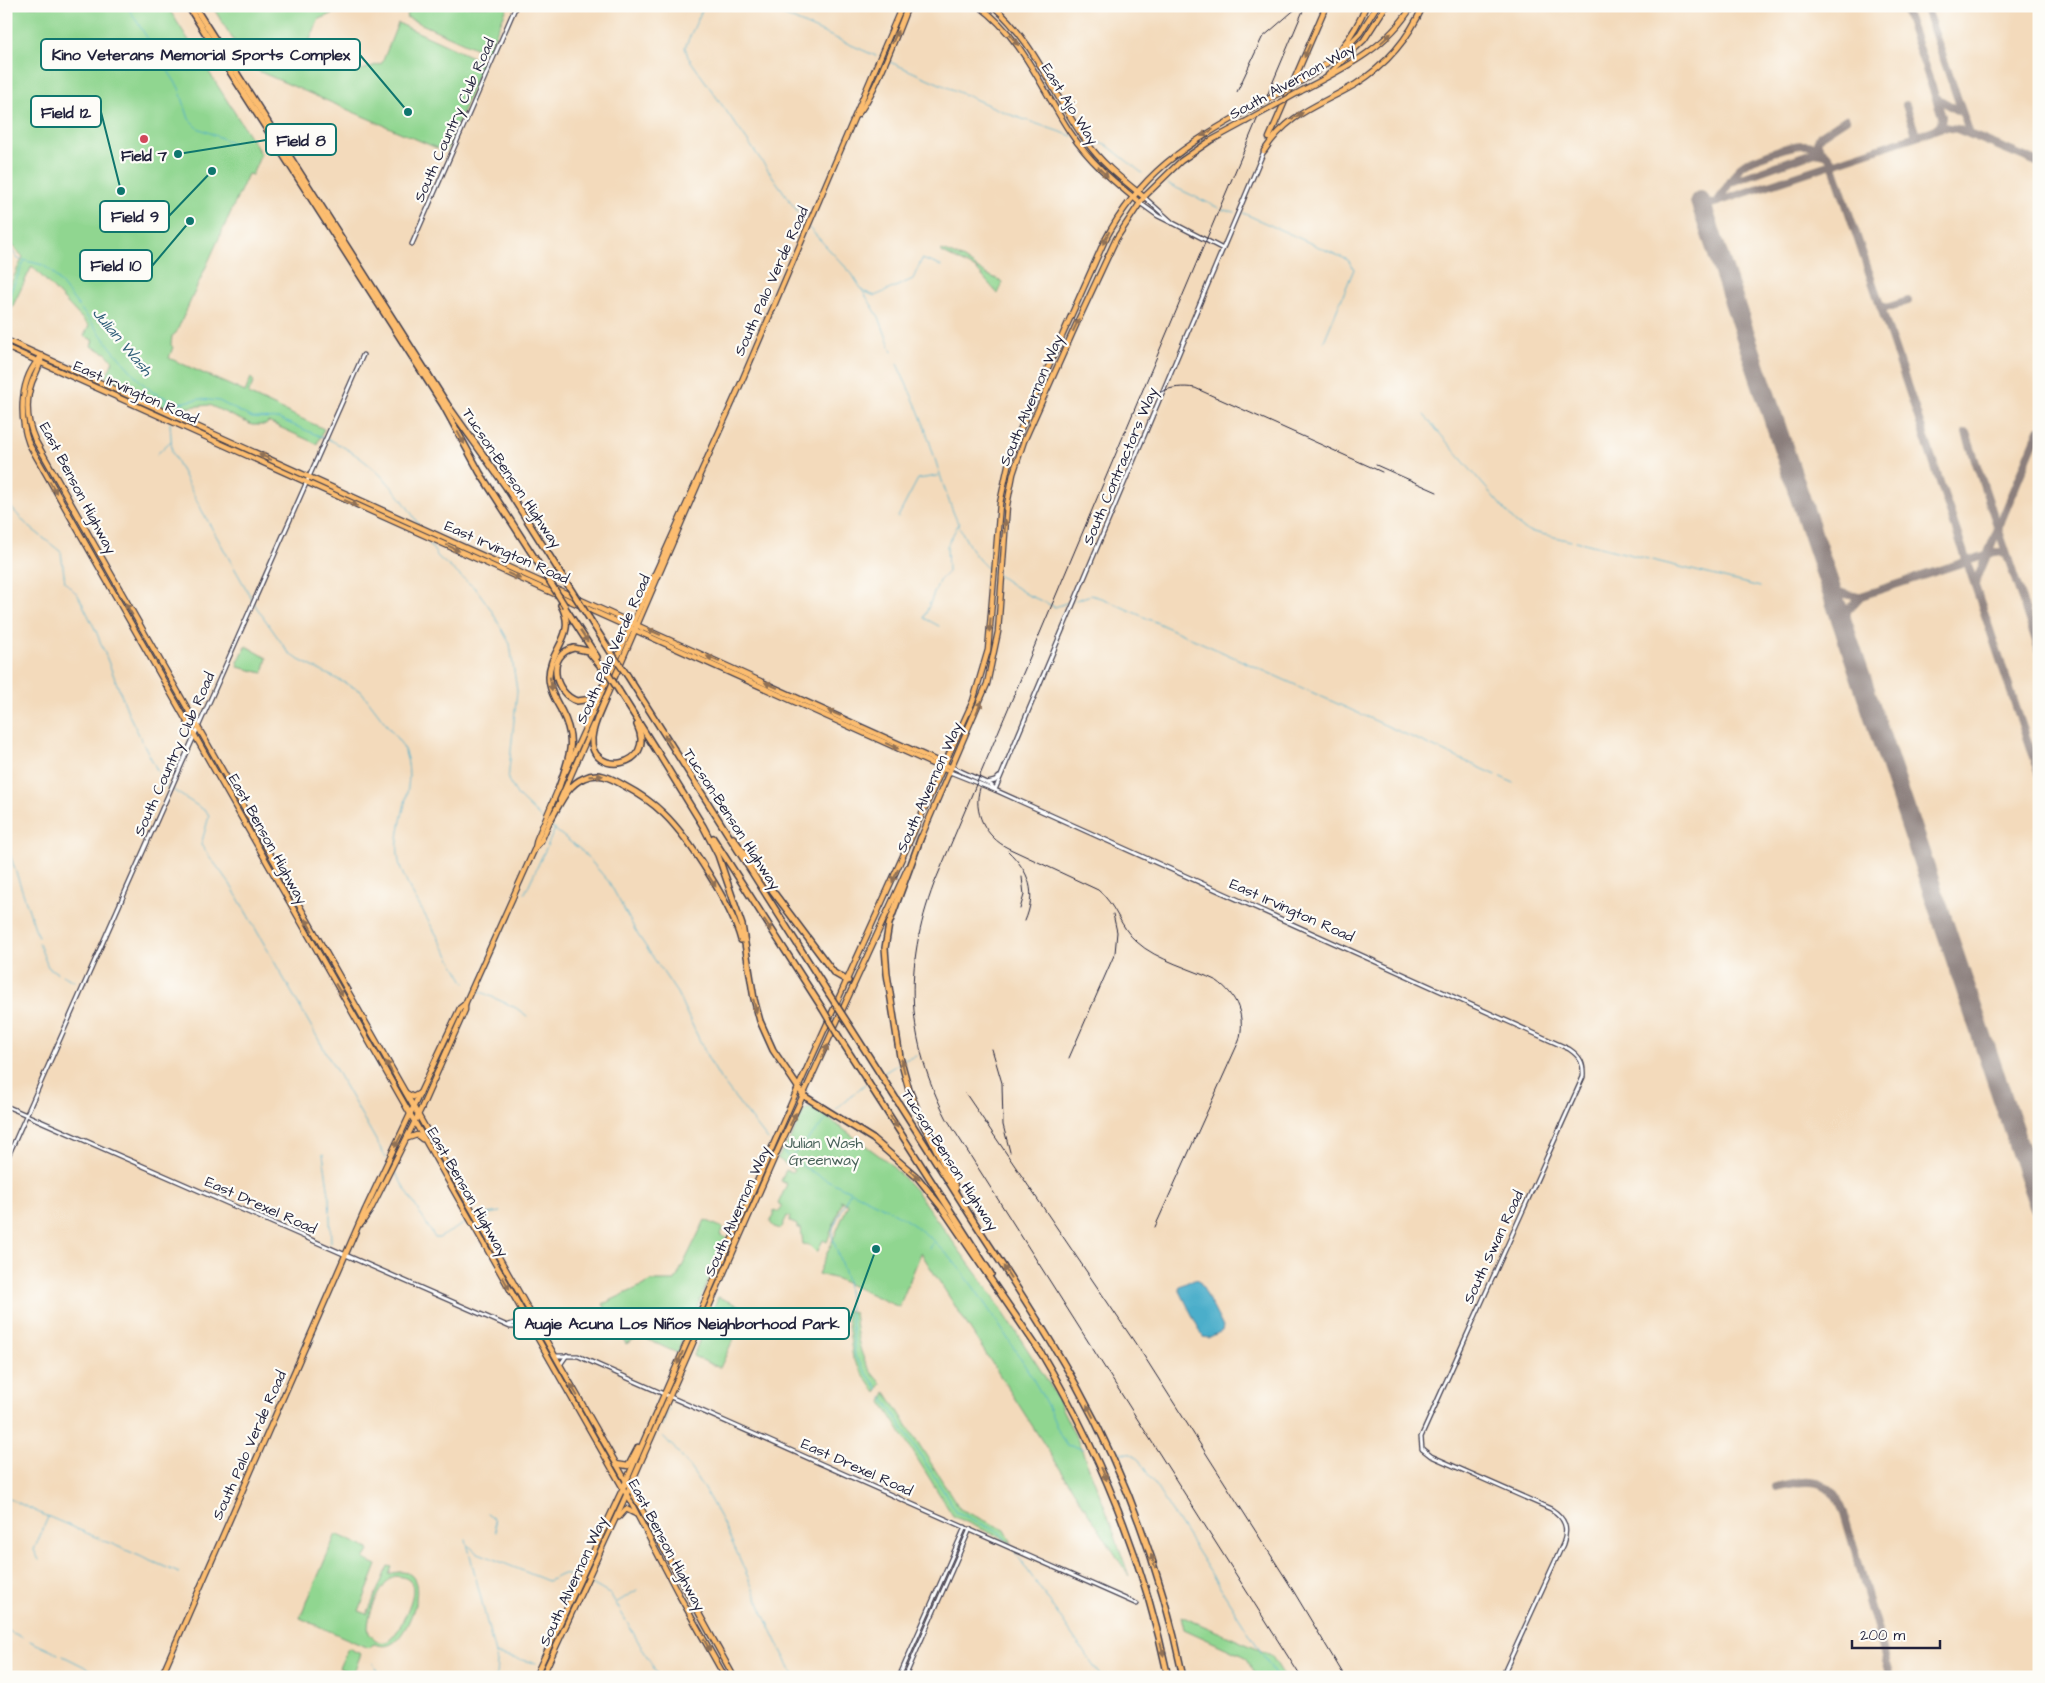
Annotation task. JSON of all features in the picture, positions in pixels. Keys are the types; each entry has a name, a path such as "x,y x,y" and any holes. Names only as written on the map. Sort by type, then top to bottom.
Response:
{"highway":[{"name":"Tucson–Benson Highway","path":"188,6 443,405 480,473 563,606 1041,1353 1099,1462 1128,1534 1150,1600 1168,1677"},
{"name":"Tucson–Benson Highway","path":"194,6 447,404 506,487 627,675 1048,1338 1096,1423 1134,1510 1167,1608 1183,1677"},
{"path":"558,790 572,743 570,728 552,692 549,681 551,666 566,630 567,618 563,606"},
{"path":"602,667 588,651 574,648 560,656 556,664 556,674 564,693 578,702 594,698 606,683"},
{"path":"605,700 593,732 592,745 599,758 608,763 617,764 626,762 634,756 642,742 639,728 624,700"},
{"path":"657,751 703,826 718,856 737,907 760,1021 774,1050 798,1088 804,1096 878,1143 922,1183 942,1208 1041,1353"},
{"path":"549,817 570,788 588,776 607,777 646,799 675,826 720,894 735,922 747,959"},
{"path":"721,824 729,831 834,973 848,981"},
{"path":"921,837 889,921 885,948 887,974 900,1057 911,1096 926,1131 974,1221"}],"main road":[{"name":"South Palo Verde Road","path":"857,115 857,109 902,6"},
{"name":"South Palo Verde Road","path":"549,817 558,790 632,622 707,457 857,115 877,79 908,6"},
{"name":"East Ajo Way","path":"979,6 1004,28 1022,51 1077,142 1104,173 1139,202"},
{"name":"East Ajo Way","path":"993,6 1028,44 1087,143 1104,163 1144,197"},
{"path":"1264,151 1326,6"},
{"name":"South Alvernon Way","path":"535,1677 626,1481 798,1088 945,767 975,696 984,668 1001,493 1016,442 1104,242 1133,197 1160,166 1186,146 1324,67 1349,38 1366,6"},
{"path":"1324,67 1354,40 1378,6"},
{"path":"1316,83 1356,50 1371,31 1386,6"},
{"name":"South Alvernon Way","path":"542,1677 604,1544 744,1225 980,704 990,676 998,632 1009,495 1020,450 1110,250 1139,202 1187,158 1245,122 1316,83 1377,46 1394,30 1412,6"},
{"path":"1264,151 1277,132 1288,121 1356,83 1386,60 1406,37 1423,6"},
{"name":"East Irvington Road","path":"6,340 639,625 951,770"},
{"name":"East Irvington Road","path":"6,347 636,631 945,767"},
{"name":"East Benson Highway","path":"42,356 23,396 24,426 29,444 582,1416 725,1677"},
{"name":"East Benson Highway","path":"39,362 30,388 27,405 30,427 35,440 402,1090 626,1481 734,1677"},
{"name":"South Palo Verde Road","path":"161,1677 346,1254 361,1224 370,1211 414,1122 549,817 639,625 707,457"},
{"path":"676,537 684,508"},
{"name":"South Palo Verde Road","path":"361,1224 367,1205 414,1110 460,1008 465,1004"},
{"path":"356,1021 361,1017"},
{"path":"402,1090 413,1097 418,1096 424,1088"},
{"path":"405,1141 409,1136 416,1135 428,1146"},
{"path":"582,1416 585,1420 588,1419 588,1415"},
{"path":"615,1463 623,1467 629,1465 652,1421"},
{"path":"604,1544 623,1510 630,1510 637,1514"}],"street":[{"name":"South Country Club Road","path":"412,244 516,6"},
{"name":"South Contractors Way","path":"995,790 1264,151"},
{"name":"East Ajo Way","path":"1144,197 1173,223"},
{"name":"East Ajo Way","path":"1139,202 1158,216 1224,248"},
{"name":"South Country Club Road","path":"6,1161 363,355"},
{"name":"East Irvington Road","path":"951,770 986,783 995,790"},
{"name":"East Irvington Road","path":"951,770 1570,1049 1579,1056"},
{"path":"986,783 995,781 1001,775"},
{"name":"South Swan Road","path":"1502,1677 1563,1544 1566,1529 1563,1519 1554,1511 1431,1456 1422,1449 1421,1440 1424,1428 1583,1077 1584,1066 1579,1056"},
{"name":"East Drexel Road","path":"6,1106 506,1325 514,1328 527,1327 535,1333"},
{"path":"506,1325 515,1324 532,1317"},
{"name":"East Drexel Road","path":"552,1353 558,1357 567,1355 578,1356 1137,1604"},
{"path":"560,1365 567,1355"},
{"path":"899,1677 965,1527"},
{"path":"906,1677 970,1530"}],"green space":[{"path":"6,6 167,6 261,154 252,175 248,174 176,333 172,336 171,345 173,347 169,358 245,392 251,378 254,381 248,394 324,429 317,444 268,422 266,425 252,425 209,405 170,409 106,377 113,361 106,353 91,346 93,340 84,336 89,326 32,266 6,320 6,293 23,257 6,238"},
{"path":"212,6 352,6 319,19 309,42 329,51 325,61 353,73 382,63 398,23 483,62 446,152 251,68"},
{"path":"412,6 508,6 488,51 484,52 406,17"},
{"path":"942,250 964,259 986,274 1003,282 998,294 976,269 941,252"},
{"path":"246,646 267,658 263,673 238,667 238,662"},
{"name":"Julian Wash Greenway","path":"813,1107 888,1162 915,1190 992,1295 1049,1383 1079,1443 1129,1576 921,1253 899,1307 837,1279 818,1274 848,1205 839,1199 842,1202 827,1242 823,1240 817,1253 809,1245 803,1244 801,1228 797,1228 797,1225 789,1221 790,1217 787,1216 781,1229 774,1227 770,1222 774,1216 774,1210 779,1212 782,1206 778,1204 787,1184 781,1181 786,1170 792,1172 794,1170 777,1158 792,1136 804,1110"},
{"path":"705,1220 723,1228 720,1235 727,1238 677,1353 640,1336 626,1344 603,1304 652,1281 675,1281"},
{"path":"718,1297 747,1309 720,1368 693,1356"},
{"path":"846,1310 854,1312 858,1341 864,1359 868,1368 881,1383 876,1393 853,1359"},
{"path":"886,1392 960,1509 1005,1530 1012,1543 953,1516 882,1402"},
{"path":"336,1534 367,1548 369,1551 364,1559 377,1565 359,1611 367,1614 388,1566 392,1567 389,1574 404,1572 413,1577 416,1586 413,1612 407,1625 400,1636 388,1645 374,1644 368,1648 300,1618","holes":["395,1576 409,1580 412,1585 411,1602 392,1638 381,1642 375,1640 369,1633 368,1627 375,1601 390,1579"]},
{"path":"1181,1616 1271,1655 1285,1677 1257,1677 1245,1657 1184,1629"},
{"path":"348,1648 361,1654 353,1674 339,1668"}],"water":[{"path":"1194,1279 1199,1280 1223,1327 1222,1331 1208,1338 1203,1337 1179,1289 1180,1286"}],"waterway":[{"path":"127,6 179,88 189,119 198,128 233,143"},
{"path":"704,6 685,47 688,57 807,225"},
{"path":"763,6 876,56"},
{"path":"890,62 1011,115 1072,136"},
{"path":"1088,139 1108,146 1142,173"},
{"path":"1168,184 1219,208"},
{"path":"1223,210 1235,212"},
{"path":"1243,213 1348,260 1354,269 1324,341"},
{"path":"809,228 852,274 879,317 892,352"},
{"name":"Julian Wash","path":"6,242 18,259 43,265 52,272 116,354 141,382 154,393 179,403 200,399 219,401 252,418 279,419 324,438"},
{"path":"865,292 875,296 913,279 922,259 941,266"},
{"path":"6,302 24,262"},
{"path":"897,364 922,420 959,525 980,561 993,572"},
{"path":"165,397 166,410"},
{"path":"1424,415 1515,522 1525,530 1571,541"},
{"path":"170,423 172,452 201,509 257,608 288,652 299,660 361,691 402,745 409,775 399,832 399,862 411,890 465,983"},
{"name":"Julian Wash","path":"328,439 356,455 380,474 401,498 418,524"},
{"path":"157,454 171,441"},
{"path":"898,517 918,479 938,476"},
{"path":"6,502 27,525 61,552 65,582 78,595 96,631 130,717 165,786 170,787"},
{"path":"939,626 924,618 939,581 948,572 947,546 959,523"},
{"path":"426,538 438,557 477,590 490,608 510,644 517,691 508,780 518,796 543,820"},
{"path":"1576,541 1760,587"},
{"path":"996,574 1026,594 1055,607 1072,601"},
{"path":"1076,600 1091,595 1104,599 1514,783"},
{"path":"173,790 207,812 209,816 201,845 230,884 386,1158"},
{"path":"550,826 582,851 609,882 638,935 677,993 708,1058 721,1080 768,1140"},
{"path":"525,893 555,829"},
{"path":"6,843 38,937"},
{"path":"39,944 48,967 57,973"},
{"path":"62,975 74,981"},
{"path":"477,990 516,1008 527,1016"},
{"path":"904,1060 916,1056"},
{"path":"884,1073 898,1064"},
{"path":"836,1109 865,1084"},
{"path":"791,1157 828,1118"},
{"path":"783,1152 816,1174 886,1208 932,1239 953,1261 999,1325 1043,1396 1066,1445 1084,1449"},
{"path":"323,1154 329,1194 331,1243"},
{"path":"393,1169 435,1238 439,1238 467,1222"},
{"path":"850,1192 833,1228 832,1236 847,1281 855,1357 878,1389"},
{"path":"479,1215 500,1212"},
{"path":"929,1248 934,1241"},
{"path":"883,1397 957,1512 1000,1533 1011,1547"},
{"path":"662,1426 669,1409"},
{"path":"663,1436 685,1461 721,1519 795,1677"},
{"path":"1119,1452 1131,1454 1139,1460 1277,1677"},
{"path":"6,1497 48,1517 34,1550 39,1560"},
{"path":"487,1514 494,1519 496,1532"},
{"path":"47,1516 179,1573"},
{"path":"466,1539 497,1662 496,1677"},
{"path":"469,1546 476,1552 548,1581 563,1574 578,1578"},
{"path":"1015,1552 1101,1677"},
{"path":"592,1584 611,1595 659,1677"},
{"path":"616,1603 637,1590"},
{"path":"6,1630 22,1637"},
{"path":"30,1641 58,1654"},
{"path":"495,1654 536,1663"},
{"path":"63,1656 105,1677"},
{"path":"373,1663 380,1677"}],"taxiway":[{"path":"1904,6 1942,116 1941,124 1935,129"},
{"path":"1925,6 1970,134"},
{"path":"1935,97 1961,112"},
{"path":"1906,105 1916,135"},
{"path":"1820,148 1817,142 1820,136 1846,119"},
{"path":"1702,207 1943,127 1957,129 2039,163"},
{"path":"1717,202 1740,167 1747,162 1792,146 1803,145 1814,146 1823,151 1831,160 2039,775"},
{"path":"1731,182 1815,152 1826,154"},
{"path":"1880,305 1886,308 1908,301"},
{"path":"1975,584 2039,430"},
{"path":"1966,433 2039,650"},
{"path":"1827,579 1838,592 1858,597 1995,552 2002,552 2007,556"},
{"path":"1845,631 1847,611 1860,597"},
{"path":"1776,1487 1799,1482 1818,1483 1832,1492 1838,1501 1844,1513 1891,1677"}],"runway":[{"path":"1700,201 2039,1206"}],"railway":[{"path":"1237,92 1262,38 1299,6"},
{"path":"1301,1677 947,1119 933,1090 923,1061 913,1003 917,945 934,884 1305,6"},
{"path":"1137,414 1154,395 1177,387 1195,388 1382,472"},
{"path":"1376,465 1437,492"},
{"path":"980,788 978,797 980,815 987,831 1000,843 1098,890 1109,902 1126,930 1137,942 1164,959 1217,981 1230,993 1238,1007 1241,1023 1239,1041 1155,1227"},
{"path":"1008,851 1022,867 1029,883 1031,892 1029,911 1025,921"},
{"path":"1020,909 1024,895 1022,877"},
{"path":"1069,1058 1115,953 1117,932 1113,914"},
{"path":"992,1049 1002,1083 1003,1125 1010,1152"},
{"path":"966,1094 1144,1356 1288,1582 1345,1677"}],"place":[{"name":"Kino Veterans Memorial Sports Complex","path":"408,112"},
{"name":"Field 7","path":"144,139"},
{"name":"Field 8","path":"178,154"},
{"name":"Field 9","path":"212,171"},
{"name":"Field 12","path":"121,191"},
{"name":"Field 10","path":"190,221"},
{"name":"Augie Acuna Los Niños Neighborhood Park","path":"876,1249"}]}
